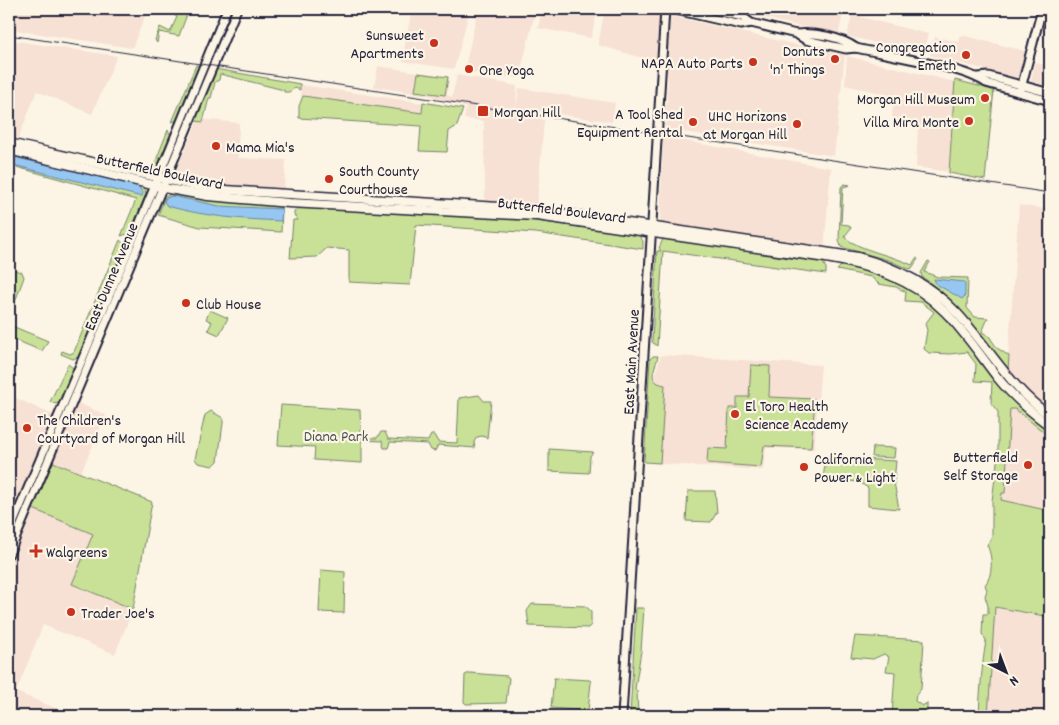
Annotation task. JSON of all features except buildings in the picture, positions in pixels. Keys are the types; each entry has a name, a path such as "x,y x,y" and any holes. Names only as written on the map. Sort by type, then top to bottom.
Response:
{"main road":[{"name":"East Dunne Avenue","path":"9,554 74,399 227,9"},
{"name":"East Dunne Avenue","path":"9,533 26,497 80,365 197,104 237,9"},
{"name":"East Main Avenue","path":"622,716 665,9"},
{"path":"671,9 741,25 752,23"},
{"path":"707,9 796,34 808,32 848,42 856,48 978,77 986,83 1050,93"},
{"path":"1022,89 1042,9"},
{"path":"1022,89 1050,101"},
{"path":"191,97 197,104"},
{"name":"Butterfield Boulevard","path":"9,143 160,183"},
{"name":"Butterfield Boulevard","path":"9,150 160,183 219,190 534,209 869,267 908,284 944,310 963,331 1008,390 1050,426"},
{"name":"Butterfield Boulevard","path":"652,230 833,252 870,260 902,272 937,294 956,311 1008,379 1050,416"},
{"path":"74,399 73,391 82,368 80,365"},
{"path":"50,456 51,437"},
{"path":"22,524 21,518 27,503 26,497 37,489"}],"shaded area":[{"path":"9,9 148,9 132,48 9,29"},
{"name":"Sunsweet Apartments","path":"412,9 470,9 454,69 402,61"},
{"path":"478,9 536,9 519,78 464,72"},
{"path":"542,9 598,9 591,38 538,28"},
{"path":"605,9 660,9 662,12 660,63 598,45"},
{"path":"728,9 844,9 838,36"},
{"path":"852,15 928,34 923,54 847,36"},
{"path":"671,16 828,52 845,53 834,156 665,129 668,77 666,69"},
{"path":"961,35 1025,51 1019,76 1016,78 930,55 935,37 959,42"},
{"path":"9,40 117,56 92,114 37,91 18,139 9,137"},
{"path":"847,56 955,82 949,172 916,167 918,126 901,122 892,117 894,96 845,85"},
{"path":"1035,62 1050,67 1050,87 1031,81"},
{"path":"378,66 449,77 447,95 452,97 457,75 517,86 516,109 519,88 615,103 612,122 517,108 536,112 535,117 544,120 537,203 533,206 485,202 484,121 464,119 466,108 429,95 374,87"},
{"path":"301,85 424,103 422,113 301,96"},
{"path":"199,119 239,123 238,158 286,160 284,188 280,190 181,180 176,170"},
{"path":"663,137 831,168 824,249 660,224"},
{"path":"1019,205 1050,210 1050,511 998,499"},
{"name":"El Toro Health Science Academy","path":"661,355 821,365 814,449 766,448 763,470 651,463 653,381"},
{"path":"9,395 55,416 9,525"},
{"path":"78,403 106,415 81,472 53,462"},
{"path":"25,505 93,534 72,584 133,609 115,654 43,625 16,692 75,716 9,716 9,553"},
{"path":"992,607 1050,618 1050,716 987,716"}],"green space":[{"path":"169,9 189,9 179,36 159,32 157,43 155,40 160,27 170,32 177,17 168,11"},
{"path":"196,65 200,66 178,120 172,122"},
{"path":"215,69 300,84 300,90 295,88 289,92 284,92 284,90 220,74 219,80 215,82 211,98 209,98 203,122 195,121"},
{"path":"418,73 448,77 445,95 415,91"},
{"path":"955,80 994,90 985,180 949,173"},
{"path":"303,96 422,113 423,102 463,109 457,126 449,131 447,152 419,151 421,126 299,118 299,106"},
{"path":"168,130 171,135 157,168 151,173"},
{"path":"9,154 141,185 145,188 146,196 130,233 121,236 136,200 9,165"},
{"path":"844,184 850,185 843,187 841,224 849,225 851,228 844,237 859,246 912,265 916,258 918,259 912,268 909,269 888,260 841,247 839,240 841,187"},
{"path":"173,193 278,204 282,210 281,232 200,227 158,215 165,197"},
{"path":"302,206 520,219 638,234 643,241 643,249 536,233 416,225 410,285 349,282 349,250 327,248 317,257 290,258 293,220 298,220 294,212"},
{"path":"663,239 822,261 826,268 826,274 663,251 657,346 652,342 657,251 661,251 659,248"},
{"path":"120,240 124,244 124,249 80,356 73,359 61,354 62,351 70,354 74,352"},
{"path":"928,261 930,262 924,272 938,277 968,278 967,308 975,317 988,318 982,332 989,336 997,348 1009,356 1008,370 958,308 922,277 921,273"},
{"path":"843,264 874,274 904,287 943,314 960,331 989,372 1050,429 1050,437 1015,409 1010,409 1005,493 1002,493 1001,500 1050,511 1050,617 995,607 988,716 979,716 986,640 982,634 983,614 988,614 985,585 990,576 991,566 987,545 992,537 992,501 998,454 998,412 991,403 992,382 975,381 976,364 967,352 950,354 929,353 924,349 927,330 925,324 934,312 921,302 905,301 906,292 896,287 879,284 871,277 837,270"},
{"path":"9,269 22,272 24,277 15,302 9,309"},
{"path":"210,310 228,318 219,335 208,330 212,322 206,319"},
{"path":"9,320 14,321 12,326 48,341 42,351 13,339 9,333"},
{"path":"653,356 658,356 653,377 655,381 665,385 660,463 644,462 650,359"},
{"path":"68,364 73,368 73,373 61,401 56,404 50,402"},
{"path":"751,365 770,366 769,397 815,399 811,448 764,446 761,467 707,463 708,448 727,449 729,408 737,408 737,397 749,397"},
{"name":"Diana Park","path":"479,395 484,401 491,401 487,438 477,437 474,442 475,448 438,445 435,451 431,450 428,444 390,442 388,448 384,448 382,441 362,440 362,463 314,460 315,447 278,445 281,405 360,410 361,438 377,438 381,432 385,432 388,439 428,441 431,435 434,435 438,442 457,443 459,398"},
{"path":"211,411 223,418 218,461 213,466 198,463 195,459 205,415"},
{"path":"873,447 895,448 894,458 872,457"},
{"path":"549,449 593,452 590,456 589,473 549,471"},
{"path":"826,457 896,461 894,482 899,509 868,506 868,488 859,482 823,479"},
{"path":"53,462 152,502 133,609 72,584 93,534 33,509"},
{"path":"688,491 715,491 717,512 711,522 686,521"},
{"path":"321,570 345,572 344,613 319,612"},
{"path":"532,604 585,606 591,611 591,625 588,628 529,626 527,611"},
{"path":"636,608 644,608 641,651 635,689 637,691 638,716 630,716"},
{"path":"855,636 924,640 921,689 916,695 915,701 922,706 927,703 927,716 892,716 895,672 886,671 889,657 884,654 873,659 851,657"},
{"path":"470,673 507,676 509,678 506,703 466,704 464,702 465,675"},
{"path":"554,678 590,680 588,711 551,708"}],"water":[{"path":"9,156 138,186 143,193 142,196 138,196 9,164"},
{"path":"172,196 219,206 282,209 281,221 196,213 167,206 164,201"},
{"path":"934,279 965,282 965,296 962,299 936,284"}],"railway":[{"path":"9,35 1050,193"}],"place":[{"name":"Sunsweet Apartments","path":"434,43"},
{"name":"Congregation Emeth","path":"966,55"},
{"name":"Donuts 'n' Things","path":"835,59"},
{"name":"NAPA Auto Parts","path":"753,62"},
{"name":"One Yoga","path":"469,69"},
{"name":"Morgan Hill Museum","path":"985,98"},
{"name":"Morgan Hill","path":"483,111"},
{"name":"Villa Mira Monte","path":"969,121"},
{"name":"A Tool Shed Equipment Rental","path":"693,122"},
{"name":"UHC Horizons at Morgan Hill","path":"797,124"},
{"name":"Mama Mia's","path":"216,146"},
{"name":"South County Courthouse","path":"329,179"},
{"name":"Club House","path":"186,303"},
{"name":"El Toro Health Science Academy","path":"735,414"},
{"name":"The Children's Courtyard of Morgan Hill","path":"27,428"},
{"name":"Butterfield Self Storage","path":"1028,465"},
{"name":"California Power & Light","path":"804,467"},
{"name":"Walgreens","path":"36,551"},
{"name":"Trader Joe's","path":"71,612"}]}
